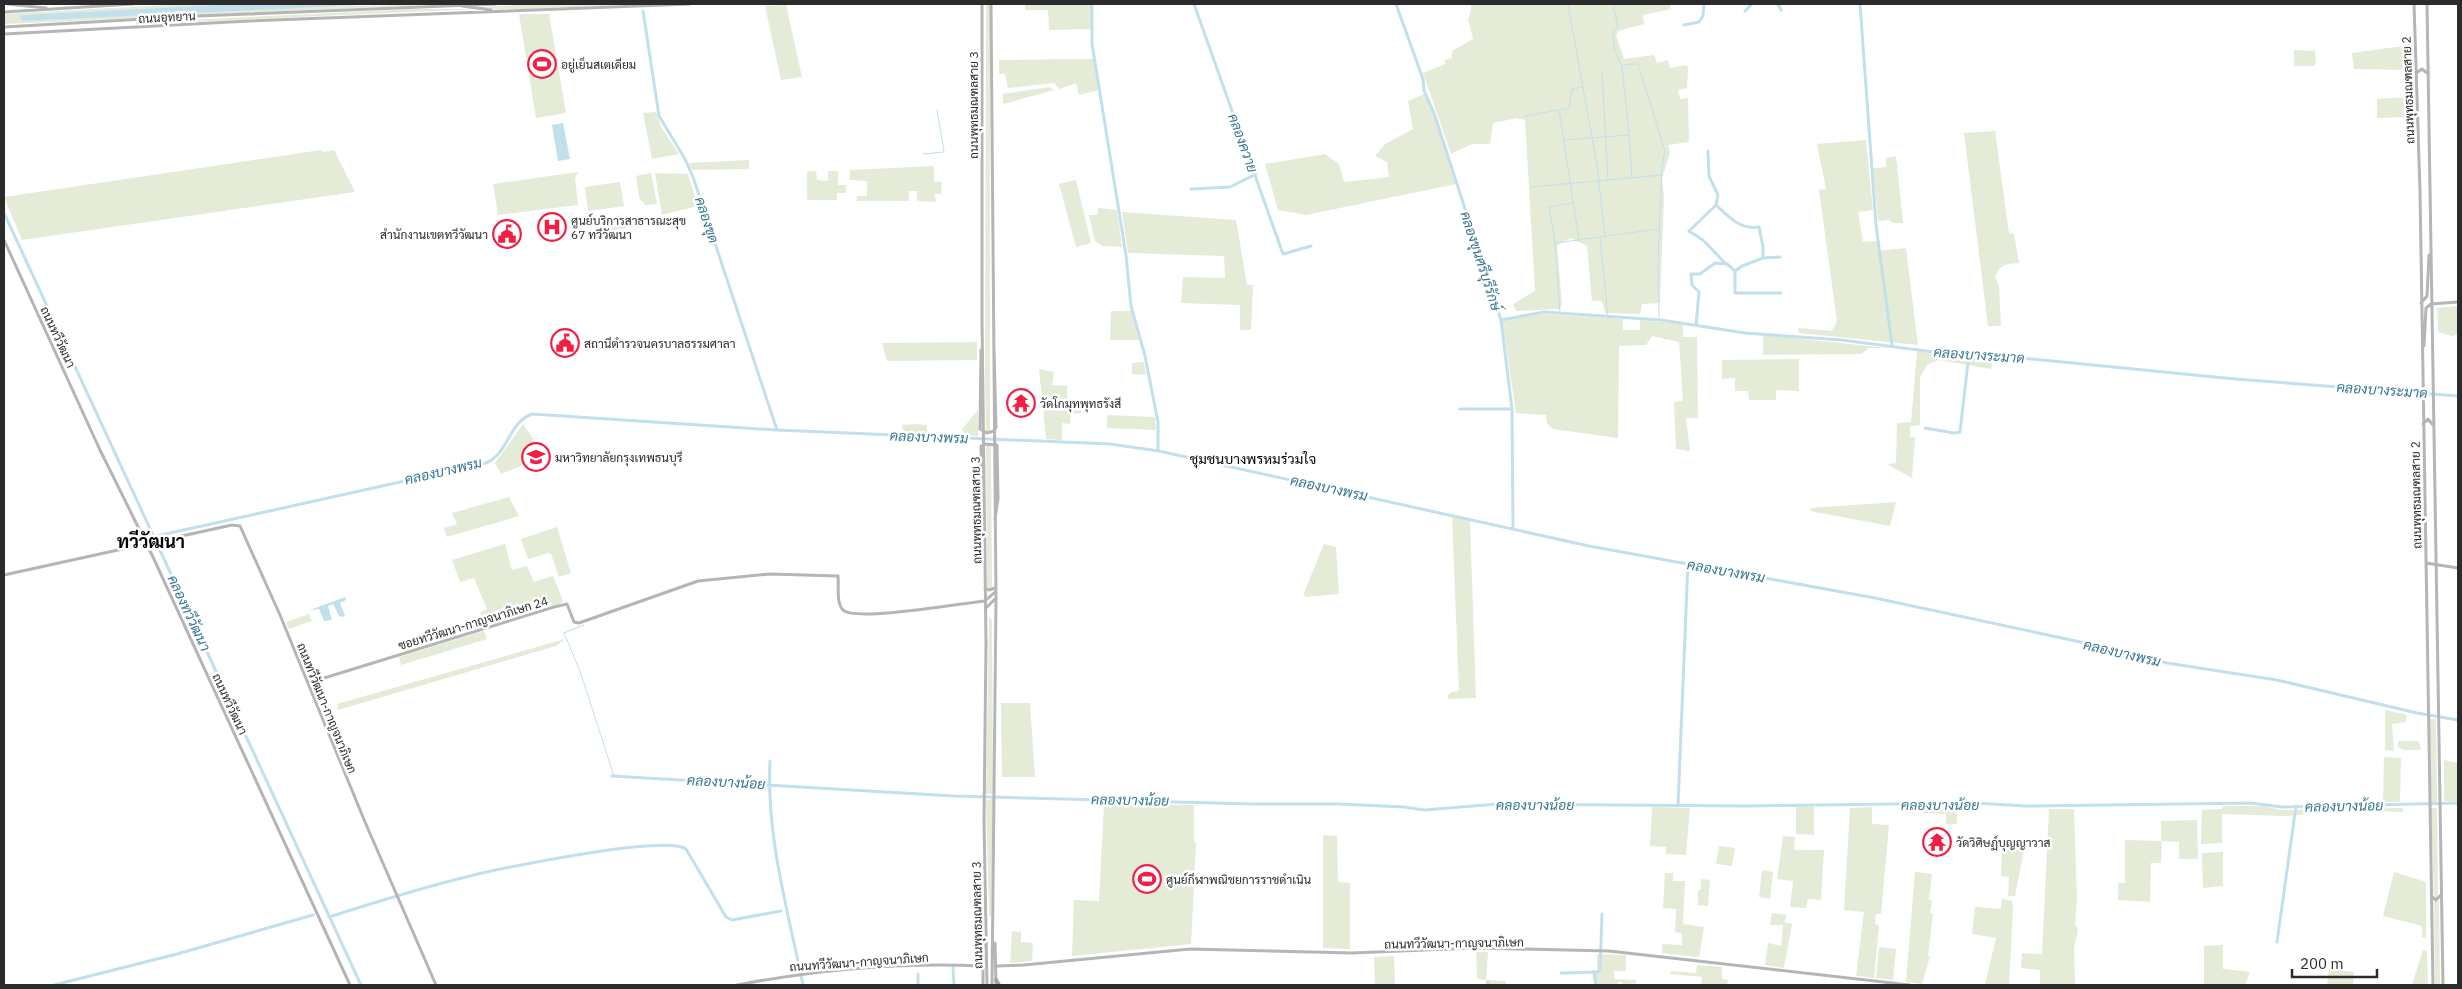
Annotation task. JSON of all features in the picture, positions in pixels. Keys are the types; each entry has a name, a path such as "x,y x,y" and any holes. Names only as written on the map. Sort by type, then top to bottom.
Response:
{"main road":[{"path":"7,4 56,10"},
{"name":"ถนนอุทยาน","path":"4,12 133,4"},
{"name":"ถนนอุทยาน","path":"4,27 127,22 207,16 496,4"},
{"name":"ถนนอุทยาน","path":"4,34 690,4"},
{"name":"ถนนพุทธมณฑลสาย 3","path":"981,4 986,616 985,940 988,950 987,985"},
{"name":"ถนนพุทธมณฑลสาย 3","path":"991,4 992,391 996,599 994,940 992,985"},
{"name":"ถนนพุทธมณฑลสาย 2","path":"2414,4 2420,191 2433,985"},
{"name":"ถนนพุทธมณฑลสาย 2","path":"2426,4 2442,985"},
{"path":"457,5 501,11"},
{"path":"127,22 168,26"},
{"path":"2416,74 2422,69 2428,76"},
{"path":"2420,191 2422,196 2425,196 2430,190"},
{"name":"ถนนทวีวัฒนา","path":"4,240 350,985"},
{"path":"2421,303 2427,296 2430,252"},
{"path":"2422,352 2424,312 2431,304 2458,302"},
{"path":"983,341 980,429 988,433 994,431 996,427 996,372 992,340"},
{"path":"2423,424 2428,419 2432,425"},
{"path":"984,523 980,450 981,446 989,444 996,445 997,448 998,509 994,524"},
{"name":"ถนนทวีวัฒนา-กาญจนาภิเษก","path":"4,575 232,525 240,526 436,985"},
{"path":"2425,527 2430,533 2434,526"},
{"path":"2426,563 2458,568"},
{"name":"ซอยทวีวัฒนา-กาญจนาภิเษก 24","path":"308,683 554,607 567,604 574,622 580,623 698,581 770,574 838,576 840,606 843,610 852,613 882,614 985,601"},
{"path":"985,588 995,590"},
{"path":"985,601 995,590"},
{"path":"2427,600 2430,595 2433,595 2435,599"},
{"path":"985,609 996,599"},
{"path":"986,616 990,615 996,618"},
{"path":"2432,896 2436,900 2441,894"},
{"path":"985,915 989,918 994,916"},
{"path":"983,985 985,940"},
{"path":"994,940 997,966 996,980 998,985"},
{"name":"ถนนทวีวัฒนา-กาญจนาภิเษก","path":"997,966 1033,965 1190,949 1352,953 1474,948 1608,951 1910,985"},
{"name":"ถนนทวีวัฒนา-กาญจนาภิเษก","path":"737,985 807,973 937,965 983,966"}],"green space":[{"path":"187,4 233,4 22,15 21,21 265,8 443,4 4,24 4,14"},
{"path":"539,4 641,4 500,10 477,7"},
{"path":"986,4 990,4 990,431 986,431 985,385"},
{"path":"1025,4 1092,4 1091,29 1049,30 1048,10 1025,10"},
{"path":"1471,4 1670,4 1671,9 1643,15 1644,24 1618,31 1616,35 1624,59 1654,55 1657,63 1668,60 1670,68 1686,65 1688,67 1687,88 1678,90 1680,99 1688,98 1689,142 1668,145 1670,153 1662,178 1664,197 1660,303 1642,304 1640,314 1605,313 1602,301 1592,301 1587,246 1571,238 1557,245 1562,304 1560,309 1516,311 1513,304 1535,291 1525,120 1517,118 1493,123 1490,144 1472,144 1451,154 1423,73 1445,64 1445,60 1452,58 1452,51 1473,39 1468,19"},
{"path":"786,5 802,77 781,80 765,6"},
{"path":"414,9 477,9 167,23 148,22"},
{"name":"อยู่เย็นสเตเดียม","path":"519,14 549,14 566,113 536,118"},
{"path":"2410,45 2411,64 2406,70 2354,69 2352,53"},
{"path":"2294,50 2315,51 2316,63 2314,66 2294,66"},
{"path":"1094,59 1098,90 1079,95 1076,83 1059,89 1054,83 1008,88 1005,74 999,74 999,60"},
{"path":"1050,87 1054,90 1003,104 1003,94"},
{"path":"1427,93 1456,184 1306,215 1278,210 1265,164 1325,154 1339,164 1344,182 1389,177 1387,162 1375,156 1385,144 1413,129 1408,101"},
{"path":"2411,97 2412,117 2377,118 2377,99"},
{"path":"656,112 661,127 679,154 652,159 643,113"},
{"path":"1995,131 2009,233 2014,234 2019,263 2001,267 1995,277 1999,286 2001,326 1988,326 1964,133"},
{"path":"1866,140 1873,210 1858,212 1863,242 1877,241 1879,251 1906,248 1918,345 1799,333 1798,328 1832,331 1837,321 1819,190 1826,189 1817,144"},
{"path":"321,150 323,152 334,150 355,192 22,240 4,197"},
{"path":"1896,156 1903,223 1893,223 1889,220 1878,221 1873,168 1886,167 1886,158"},
{"path":"749,160 749,169 692,170 689,163"},
{"path":"934,166 934,182 942,182 941,194 935,194 936,202 917,201 917,191 909,191 909,201 856,201 857,196 867,196 867,181 850,180 850,170"},
{"path":"807,171 816,171 817,180 828,181 828,171 838,171 838,185 846,185 846,193 837,193 837,200 807,200"},
{"path":"578,172 575,178 578,205 498,215 493,184"},
{"path":"651,173 657,204 645,205 639,197 636,176"},
{"path":"655,173 688,174 698,206 662,215"},
{"path":"1076,180 1091,243 1076,247 1059,184"},
{"path":"620,182 624,206 588,211 585,187"},
{"path":"1098,208 1117,210 1122,247 1102,246 1095,241 1089,215 1097,215"},
{"path":"1122,212 1236,220 1247,285 1253,285 1251,330 1240,330 1240,305 1181,303 1183,277 1225,278 1224,256 1128,253"},
{"path":"625,215 627,228 598,233 595,219"},
{"path":"2458,306 2458,334 2452,336 2438,332 2437,308"},
{"path":"1111,311 1131,311 1139,340 1110,340"},
{"path":"1544,314 1623,319 1623,330 1640,330 1640,320 1683,324 1683,337 1697,337 1698,418 1686,418 1690,451 1676,449 1674,402 1683,401 1679,342 1652,336 1646,345 1619,346 1618,438 1553,429 1547,423 1546,415 1516,413 1502,319"},
{"path":"1763,335 1888,348 1869,348 1861,354 1763,355"},
{"path":"977,342 977,360 887,361 882,343"},
{"path":"1917,351 1957,356 1993,357 1991,369 1938,360 1927,365 1920,378 1920,425 1910,426 1910,437 1915,437 1912,478 1887,464 1896,463 1897,423 1911,422"},
{"path":"1799,359 1799,391 1776,390 1776,400 1749,400 1748,391 1735,391 1735,378 1722,379 1722,360"},
{"path":"1144,362 1146,375 1132,374 1132,363"},
{"path":"1039,369 1054,372 1052,385 1067,386 1067,401 1081,402 1081,414 1071,413 1070,424 1062,423 1062,440 1046,439"},
{"path":"978,410 978,436 964,435 962,429"},
{"path":"1107,415 1155,417 1156,430 1107,428"},
{"path":"523,424 541,450 540,458 501,474 495,463"},
{"path":"902,425 927,425 927,434 904,433"},
{"path":"986,446 991,446 992,587 990,588 987,587"},
{"path":"509,497 519,516 447,537 444,528 457,524 452,513"},
{"path":"1896,502 1890,526 1810,511 1811,508"},
{"path":"1452,517 1470,520 1476,698 1448,699 1448,695 1452,692 1459,691"},
{"path":"557,527 571,573 559,577 551,554 548,553 528,559 521,539"},
{"path":"505,544 512,570 527,566 534,582 553,576 563,601 559,605 553,606 549,600 527,607 529,614 506,620 503,613 483,620 480,612 487,609 474,578 460,582 452,560"},
{"path":"1324,544 1336,547 1339,594 1305,597 1304,593"},
{"path":"309,614 312,621 289,629 286,622"},
{"path":"989,617 992,620 993,794 986,794"},
{"path":"484,631 487,639 401,665 399,657"},
{"path":"565,639 556,646 338,710 337,704"},
{"path":"1001,703 1030,703 1035,777 1002,777"},
{"path":"2385,710 2407,715 2406,722 2392,724 2394,751 2385,750"},
{"path":"2429,719 2436,719 2437,802 2430,802"},
{"path":"2398,741 2419,741 2421,750 2403,750 2398,747"},
{"path":"2384,757 2401,758 2400,802 2383,802"},
{"path":"2444,760 2458,763 2458,801 2444,801"},
{"path":"993,799 991,915 989,916 986,800"},
{"name":"ศูนย์กีฬาพณิชยการราชดำเนิน","path":"1104,804 1194,805 1194,842 1196,843 1191,944 1072,956 1074,900 1099,901"},
{"path":"1796,806 1814,807 1814,835 1796,834"},
{"path":"1922,806 1957,806 1957,824 1946,824 1946,814 1922,813"},
{"path":"2223,806 2263,806 2281,810 2403,808 2403,812 2353,810 2285,816 2222,814 2222,843 2201,844 2202,810 2222,809"},
{"path":"1652,807 1690,808 1686,855 1666,854 1666,847 1650,846"},
{"path":"1872,807 1872,824 1889,825 1881,914 1876,914 1875,923 1879,926 1874,978 1856,976 1864,912 1844,910 1850,808"},
{"path":"2431,808 2437,808 2438,897 2436,899 2434,897"},
{"path":"2049,809 2074,809 2077,901 2075,924 2078,930 2074,948 2075,985 2040,985 2040,970 2021,968 2022,953 2042,954"},
{"path":"2197,820 2198,859 2179,859 2179,842 2162,841 2161,863 2151,863 2150,902 2118,900 2118,883 2125,883 2125,840 2161,841 2161,821"},
{"path":"1323,835 1337,836 1338,882 1350,883 1350,949 1323,948"},
{"path":"1783,836 1795,837 1794,850 1824,850 1821,900 1808,899 1806,908 1790,907 1793,881 1777,879"},
{"path":"1719,846 1735,848 1732,866 1716,864"},
{"path":"2002,848 2024,850 2015,896 2008,896 2009,877 2001,876"},
{"path":"2223,852 2223,886 2203,888 2202,853"},
{"path":"1762,870 1773,872 1770,899 1759,897"},
{"path":"1915,872 1932,874 1929,900 1932,900 1930,913 1933,914 1928,956 1930,956 1922,984 1906,982"},
{"path":"2394,872 2426,882 2426,938 2422,937 2422,926 2383,916"},
{"path":"1665,873 1673,873 1673,881 1685,881 1683,924 1704,927 1699,957 1662,953 1662,944 1682,945 1682,933 1675,932 1676,909 1663,908"},
{"path":"1701,879 1710,880 1708,906 1698,905 1698,890 1701,890"},
{"path":"2002,899 2012,901 2013,910 2009,985 1985,985 1996,938 1972,934 1975,907 2001,909"},
{"path":"2434,901 2439,901 2440,985 2435,985"},
{"path":"1772,913 1787,915 1784,922 1792,924 1784,968 1765,965 1768,943 1781,946 1783,925 1770,925"},
{"path":"1012,931 1021,932 1021,942 1033,943 1032,961 1010,963"},
{"path":"2223,945 2223,969 2250,972 2245,985 2204,985 2204,946"},
{"path":"1879,947 1896,949 1893,980 1876,978"},
{"path":"2423,950 2427,951 2428,985 2412,985"},
{"path":"1476,952 1488,952 1486,980 1477,979"},
{"path":"1597,954 1626,955 1626,971 1614,971 1614,979 1636,980 1636,985 1634,983 1623,985 1623,983 1618,982 1617,985 1594,985 1592,970 1597,970"},
{"path":"1394,956 1395,985 1375,985 1374,957"},
{"path":"1697,965 1722,967 1722,979 1728,980 1727,985 1701,985 1702,977 1670,974 1671,971 1696,973"},
{"path":"2329,969 2354,972 2353,985 2327,985"},
{"path":"1486,980 1506,981 1506,985 1486,985"}],"water":[{"path":"233,4 384,4 22,21 20,17 22,15"},
{"path":"563,123 570,159 558,161 552,125"},
{"path":"345,597 346,600 340,603 345,616 339,616 333,604 328,606 332,620 324,621 319,609 310,610"}],"waterway":[{"path":"1092,4 1092,44 1126,255 1131,306 1145,356 1158,422 1158,451"},
{"name":"คลองควาย","path":"1194,4 1283,254 1311,246"},
{"name":"คลองขุนศรีบุรีรักษ์","path":"1396,4 1423,79 1424,91 1434,113 1501,320 1512,409 1513,528"},
{"path":"1568,4 1597,165 1605,237"},
{"path":"1613,4 1618,27 1613,32 1615,51 1621,65 1638,64 1665,151 1662,166 1658,262 1659,320"},
{"path":"1684,25 1699,22 1703,16 1704,4"},
{"path":"1745,11 1752,4"},
{"path":"1778,4 1781,10"},
{"path":"1860,4 1876,225 1892,345"},
{"name":"คลองขุด","path":"643,11 659,116 685,159 693,177 777,430"},
{"path":"1622,66 1629,134"},
{"path":"1602,72 1608,180"},
{"path":"1525,116 1569,108 1572,89 1582,87"},
{"path":"923,154 944,152 937,110"},
{"path":"1559,110 1579,240"},
{"path":"1564,140 1629,135 1632,178"},
{"path":"1708,151 1709,176 1718,195 1716,205 1689,231 1703,240 1726,264"},
{"path":"1191,189 1230,187 1256,174"},
{"path":"1531,187 1662,175"},
{"path":"1560,314 1555,243 1549,207 1573,203"},
{"path":"1716,205 1740,225 1759,227 1763,258 1780,257"},
{"name":"คลองทวีวัฒนา","path":"4,213 361,985"},
{"path":"1556,243 1658,229"},
{"path":"1600,238 1608,317"},
{"path":"1735,271 1742,266 1763,258"},
{"path":"1696,325 1699,292 1692,285 1691,274 1700,274 1715,263 1727,264 1735,271 1735,293 1781,293"},
{"name":"คลองบางระมาด","path":"1501,320 1544,312 1661,320 1745,333 1842,340 1949,354 1980,354 2235,379 2458,396"},
{"path":"1925,428 1954,433 1960,432 1969,354"},
{"path":"1460,409 1512,409"},
{"name":"คลองบางพรม","path":"152,537 486,463 500,452 518,424 532,414 777,430 1110,444 1159,451 1589,546 1875,598 2085,643 2167,663 2277,680 2417,713 2458,720"},
{"path":"1678,805 1688,562"},
{"path":"584,625 564,633 580,671 614,776"},
{"path":"770,761 771,817 779,873 803,985"},
{"name":"คลองบางน้อย","path":"612,776 954,796 1252,804 1339,804 1404,807 1424,810 1498,804 1745,806 1974,803 2026,806 2251,803 2282,807 2458,803"},
{"path":"2277,942 2296,806"},
{"path":"329,917 410,892 491,871 592,852 652,846 673,846 686,849 726,917 732,920 781,911"},
{"path":"1561,973 1597,972 1600,970 1602,914"},
{"path":"54,985 177,954 313,915"},
{"path":"953,968 954,985"},
{"path":"1594,972 1596,985"},
{"path":"918,974 918,985"}],"place":[{"name":"อยู่เย็นสเตเดียม","path":"542,64"},
{"name":"ศูนย์บริการสาธารณะสุข 67 ทวีวัฒนา","path":"552,227"},
{"name":"สำนักงานเขตทวีวัฒนา","path":"507,234"},
{"name":"สถานีตำรวจนครบาลธรรมศาลา","path":"565,343"},
{"name":"วัดโกมุทพุทธรังสี","path":"1021,403"},
{"name":"มหาวิทยาลัยกรุงเทพธนบุรี","path":"536,457"},
{"name":"วัดวิศิษฏ์บุญญาวาส","path":"1937,842"},
{"name":"ศูนย์กีฬาพณิชยการราชดำเนิน","path":"1147,879"}],"district":[{"name":"ชุมชนบางพรหมร่วมใจ","path":"1253,459"},
{"name":"ทวีวัฒนา","path":"151,541"}]}
